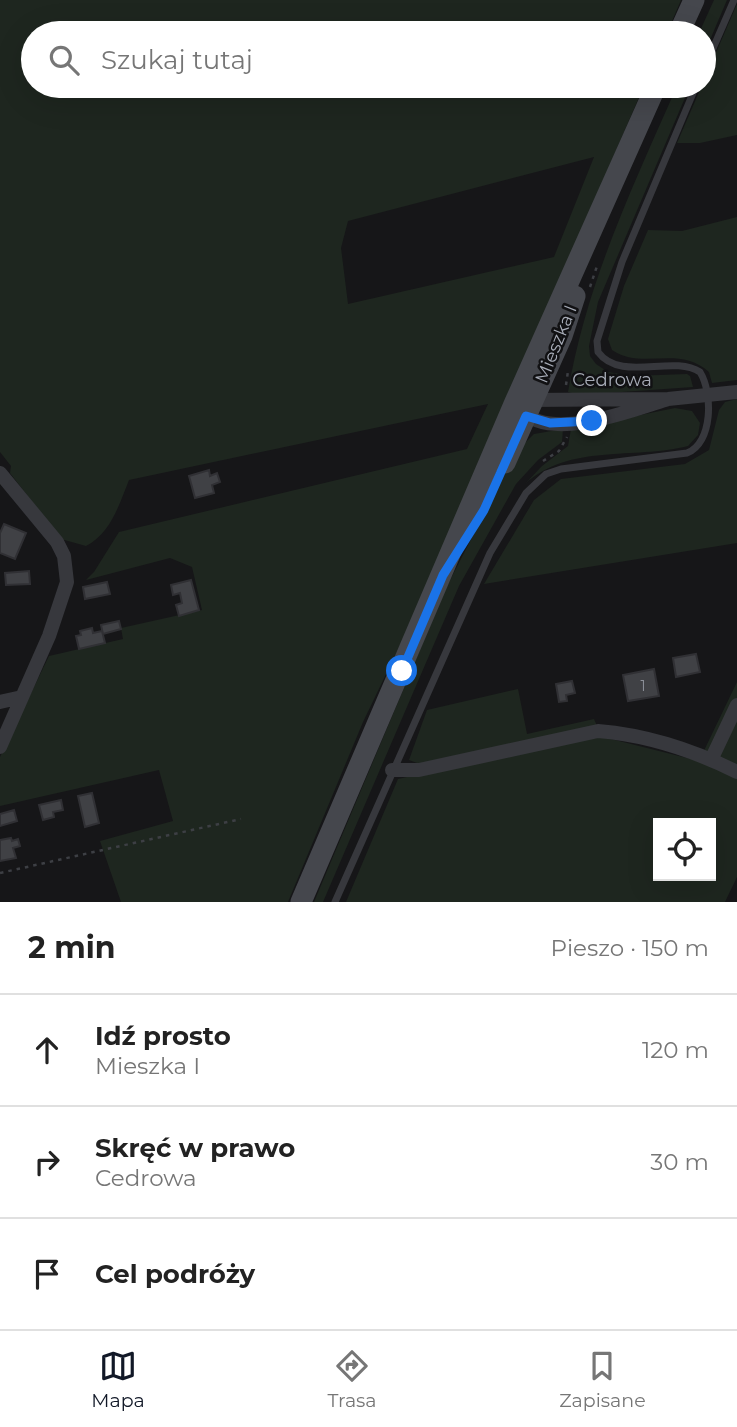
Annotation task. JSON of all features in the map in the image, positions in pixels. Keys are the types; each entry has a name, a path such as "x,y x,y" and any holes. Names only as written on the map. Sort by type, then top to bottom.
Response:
{"street":[{"path":"684,21 694,0"},
{"name":"Mieszka I","path":"301,902 443,575 484,510 599,220 651,98"},
{"name":"Mieszka I","path":"524,406 545,373 565,327 599,220"},
{"name":"Cedrowa","path":"545,373 547,383 561,399"},
{"name":"Cedrowa","path":"524,406 561,399 668,399 737,391"},
{"name":"Cedrowa","path":"524,406 538,421 566,424 614,415 668,399"},
{"path":"0,473 57,542 66,568 65,592 0,747"},
{"path":"0,702 22,697"},
{"path":"711,760 737,705"},
{"path":"392,770 419,770 598,731 652,740 737,772"}],"lane":[{"path":"716,41 734,0"},
{"path":"335,902 490,553 526,494 546,474 561,469 694,450 699,445 706,428 707,396 704,379 694,368 651,368 610,362 598,352 597,341 622,262 691,98"}],"path":[{"path":"588,295 600,257"},
{"path":"561,399 568,370"},
{"path":"537,466 564,445 568,434 566,424"},
{"path":"0,873 242,819"}],"shaded area":[{"path":"0,0 681,0 672,21 21,21 21,98 639,98 412,620 363,722 288,902 121,902 100,841 173,821 159,770 0,806 0,757 49,656 123,639 121,628 202,610 192,567 170,558 86,580 119,532 467,449 488,404 129,480 108,526 86,546 61,539 10,473 11,466 0,452","holes":["594,157 554,257 348,304 341,248 348,221"]},
{"path":"714,0 727,0 716,26 716,21 704,21"},
{"path":"737,4 737,135 700,143 677,143 696,98 716,98 716,53"},
{"path":"672,98 685,98 598,302 589,346 590,356 608,372 632,376 687,374 693,387 579,395 568,392 586,313 628,198"},
{"path":"737,217 737,380 712,383 709,372 685,360 636,358 612,350 608,339 610,332 624,286 648,230 682,231"},
{"path":"737,399 737,543 484,584 534,500 561,479 685,464 709,450 719,410 725,402"},
{"path":"675,408 692,411 700,423 698,435 688,446 582,458 543,471 525,484 542,466 568,446 571,429"},
{"path":"563,429 562,442 538,460 516,484 459,586 323,902 314,902 446,588 516,452 534,434"},
{"path":"737,682 737,877 725,902 346,902 398,779 541,747 603,737 699,761"},
{"path":"518,689 527,734 594,719 597,726 420,764 409,760 427,710"}],"building":[{"path":"209,470 210,476 217,473 220,482 212,485 214,493 195,498 189,476"},
{"path":"4,524 26,533 15,559 0,553 0,533"},
{"path":"29,571 30,584 6,585 5,573"},
{"path":"191,580 199,610 179,616 176,605 182,603 180,593 173,595 171,585"},
{"path":"107,582 110,594 85,599 83,587"},
{"path":"119,621 121,629 103,634 101,625"},
{"path":"92,628 93,633 102,631 105,643 79,649 76,636 81,635 80,631"},
{"path":"696,654 700,672 676,677 673,658"},
{"path":"654,669 659,696 628,701 623,675"},
{"path":"572,681 575,693 566,695 567,701 559,702 556,684"},
{"path":"92,793 99,823 85,827 78,796"},
{"path":"61,800 63,810 53,812 54,817 43,820 39,805"},
{"path":"14,810 17,821 0,826 0,814"},
{"path":"11,838 12,841 18,839 20,846 13,848 16,858 0,861 0,840"}],"route":[{"path":"402,671 443,575 484,510 526,416 550,423 592,421"}]}
